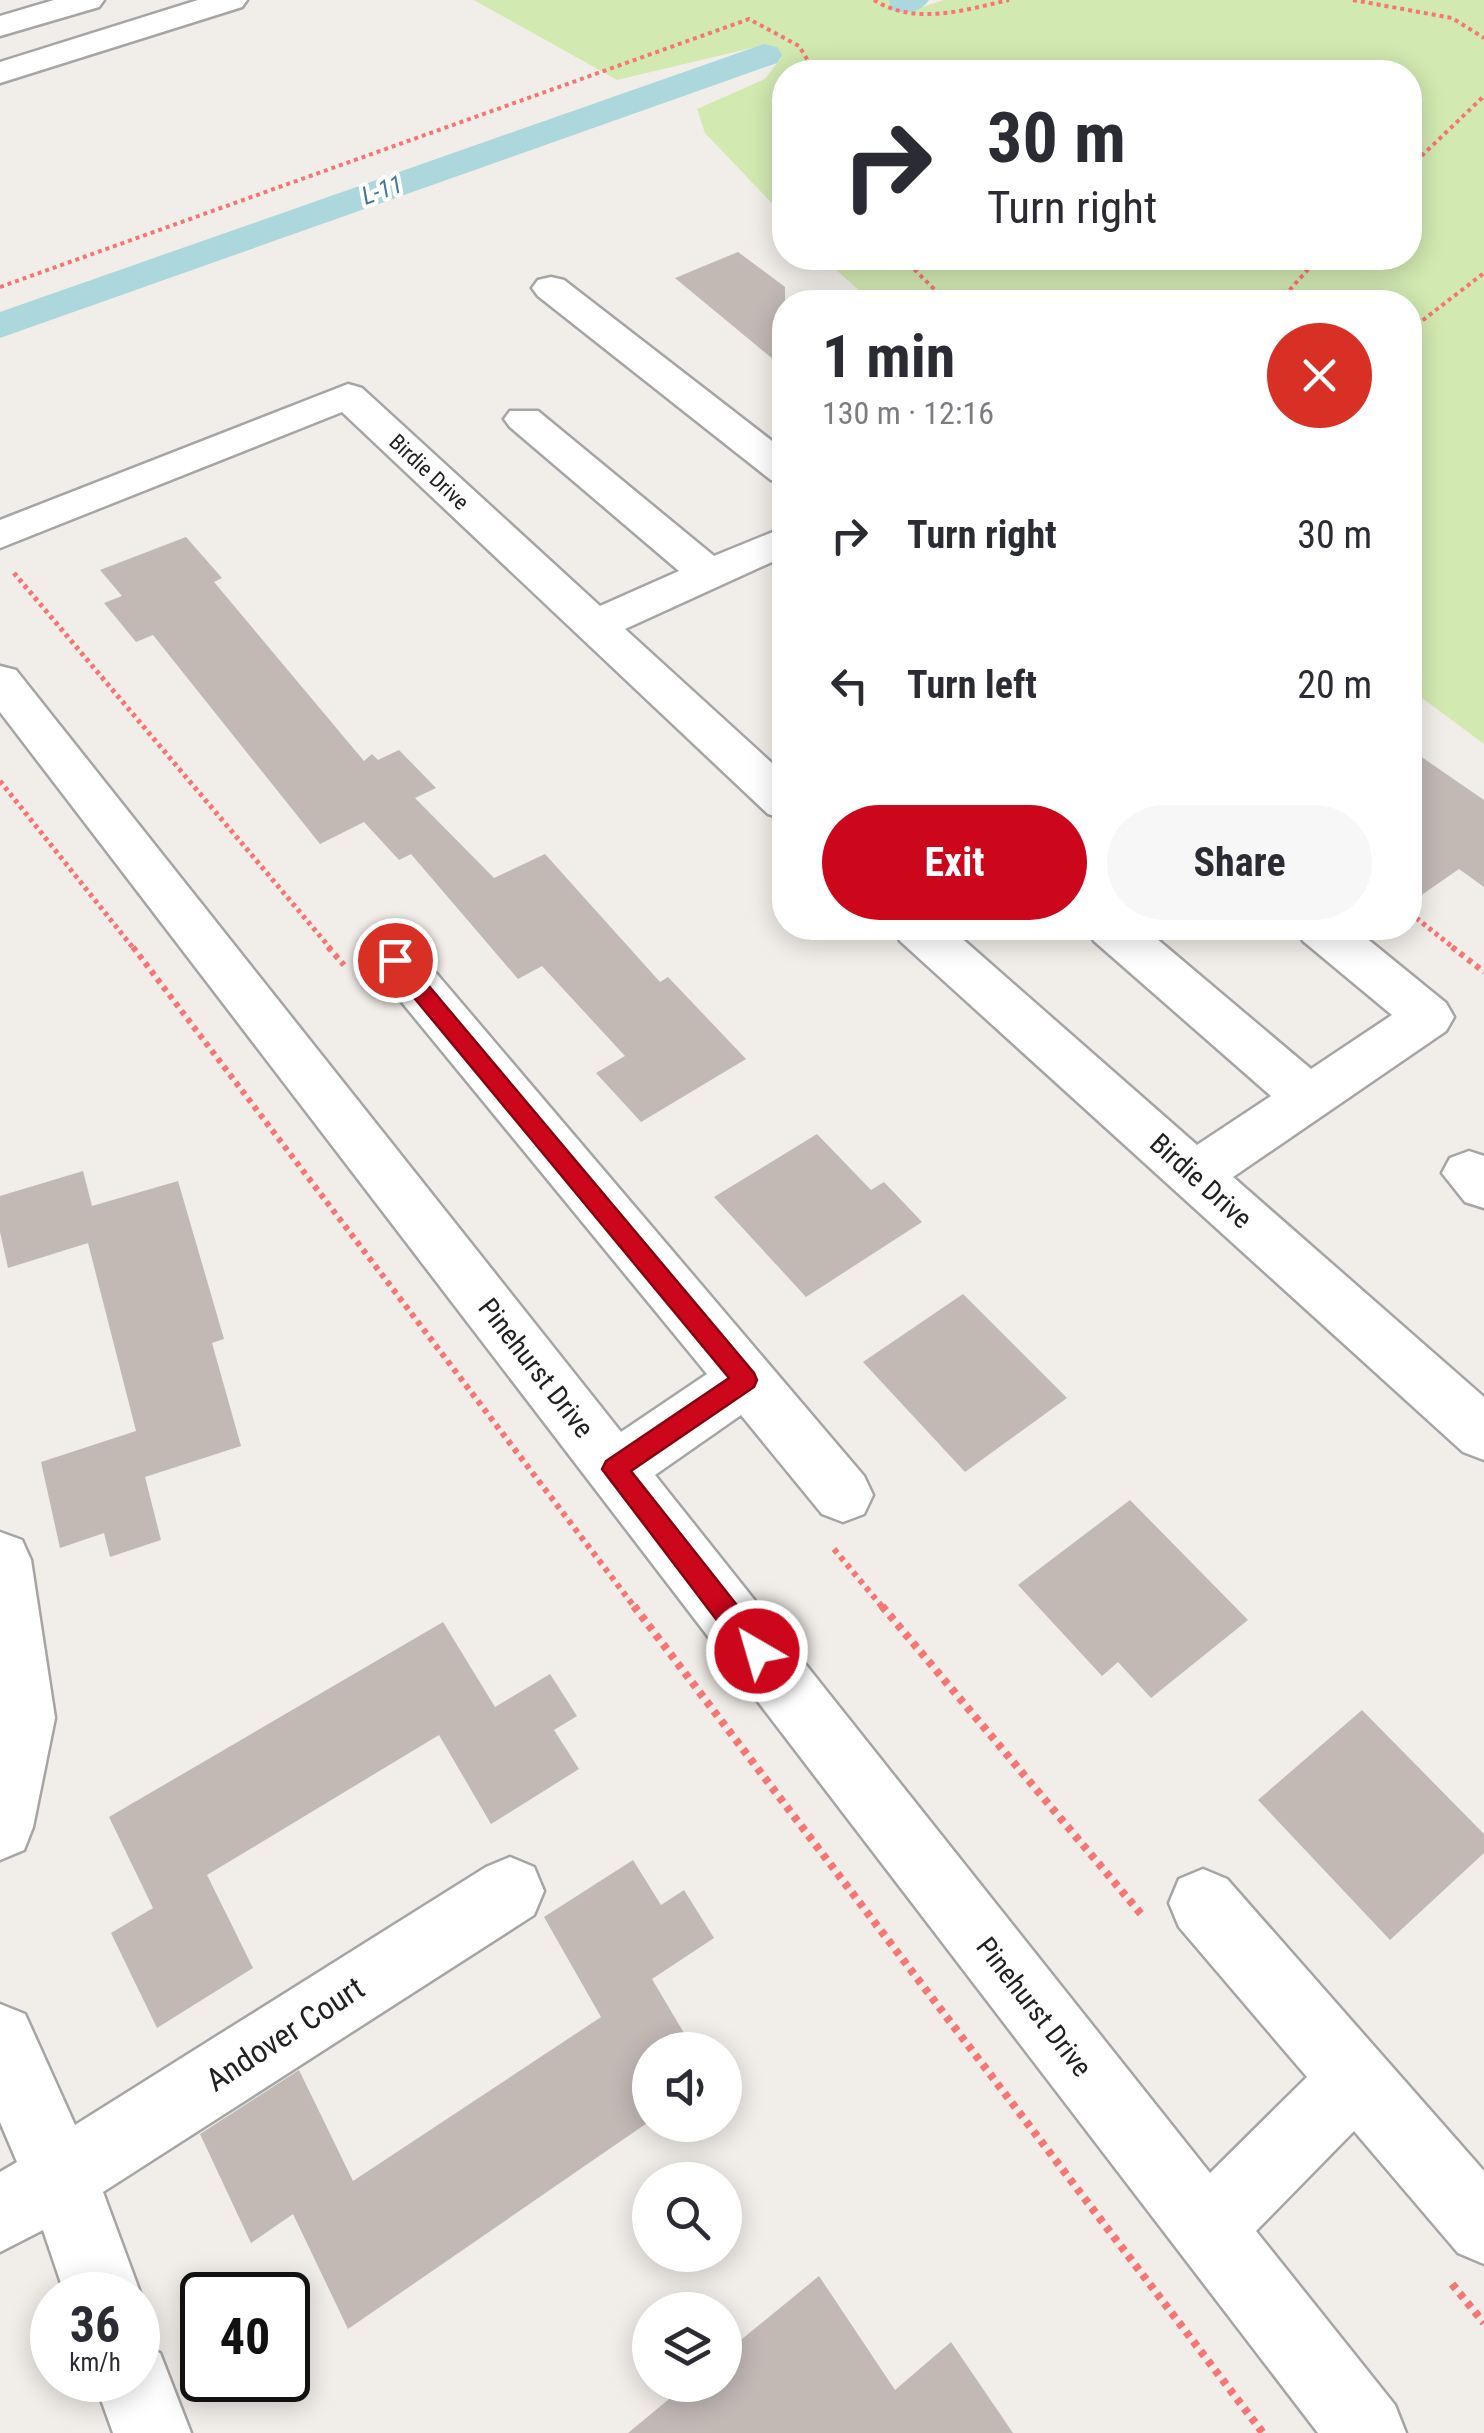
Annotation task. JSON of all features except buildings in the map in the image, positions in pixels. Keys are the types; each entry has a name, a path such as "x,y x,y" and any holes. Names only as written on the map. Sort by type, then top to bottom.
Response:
{"street":[{"path":"0,26 41,4 88,0"},
{"path":"0,73 231,0"},
{"path":"551,288 772,461"},
{"name":"Birdie Drive","path":"0,535 348,396 772,790"},
{"path":"524,419 709,574"},
{"path":"595,626 772,546"},
{"name":"Pinehurst Drive","path":"0,682 1368,2433"},
{"name":"Birdie Drive","path":"931,940 1484,1434"},
{"path":"1126,940 1309,1098"},
{"path":"1194,1175 1428,1017 1335,940"},
{"path":"395,960 843,1495"},
{"path":"614,1469 745,1380"},
{"path":"0,1560 24,1718 0,1826"},
{"name":"Andover Court","path":"0,2214 510,1891"},
{"path":"1203,1903 1484,2227"},
{"path":"0,2039 60,2177 95,2272"},
{"path":"1207,2228 1354,2080"},
{"path":"141,2402 152,2433"}],"path":[{"path":"874,0 883,8 910,14 1010,0"},
{"path":"1353,0 1452,18 1484,38"},
{"path":"0,287 748,20 799,46 808,60"},
{"path":"1422,155 1484,96"},
{"path":"915,270 935,290"},
{"path":"1290,290 1307,270"},
{"path":"1422,321 1484,273"},
{"path":"0,781 123,934 1264,2433"},
{"path":"1422,923 1484,972"}],"green space":[{"path":"474,0 890,0 919,8 944,0 1484,0 1484,744 1422,698 1422,290 859,290 836,270 1422,270 1422,60 779,60 760,46 617,80"},
{"path":"772,70 772,203 705,133 697,109 765,79"}],"waterway":[{"name":"L-11","path":"904,3 912,0"},
{"name":"L-11","path":"0,326 764,55"}],"route":[{"path":"395,960 745,1380 614,1469 757,1651"}]}
